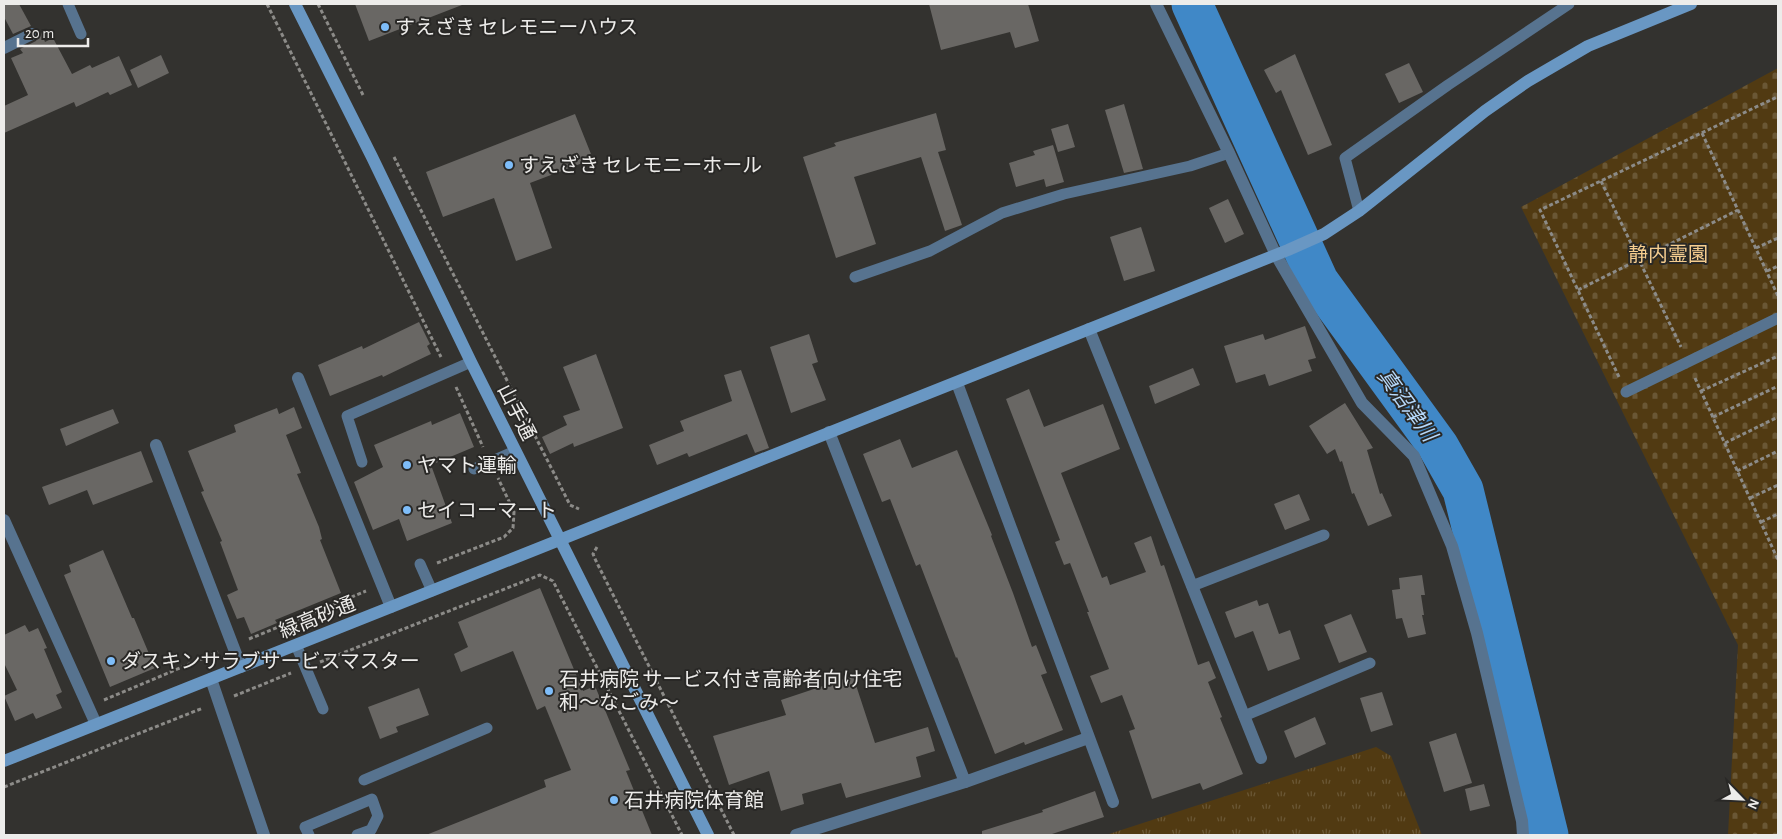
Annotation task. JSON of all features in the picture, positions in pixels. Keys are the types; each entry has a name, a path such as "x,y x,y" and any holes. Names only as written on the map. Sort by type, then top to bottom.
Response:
{"street":[{"name":"山手通","path":"295,4 372,157 471,362 708,835"},
{"path":"1156,4 1229,153 1362,403 1414,456 1452,546 1477,633 1524,835"},
{"name":"緑高砂通","path":"4,761 1282,253 1324,234 1359,211 1485,111 1528,81 1588,46 1691,4"},
{"path":"4,48 32,34"},
{"path":"1089,329 1262,758"},
{"path":"298,378 391,607"},
{"path":"957,383 1113,802"},
{"path":"829,432 965,782"},
{"path":"156,445 240,667"},
{"path":"4,520 96,724"},
{"path":"211,679 264,835"},
{"path":"796,835 965,782 1088,738"}],"lane":[{"path":"68,4 81,34"},
{"path":"1359,211 1345,158 1448,85 1569,4"},
{"path":"855,277 930,251 1002,213 1064,194 1190,166 1229,153"},
{"path":"1626,392 1778,318"},
{"path":"362,462 347,416 471,362"},
{"path":"474,469 516,451"},
{"path":"1192,586 1324,535"},
{"path":"421,566 432,591"},
{"path":"296,645 323,709"},
{"path":"1244,716 1370,663"},
{"path":"364,780 487,728"},
{"path":"307,831 372,799 378,816 371,830 358,835"}],"path":[{"path":"267,4 448,372 514,512 513,528 504,537 421,566"},
{"path":"318,4 365,98"},
{"path":"1626,392 1540,210 1777,97"},
{"path":"1702,133 1778,296"},
{"path":"390,149 570,505 579,509"},
{"path":"1578,290 1738,210"},
{"path":"1756,248 1778,238"},
{"path":"1767,271 1778,266"},
{"path":"1701,391 1778,356"},
{"path":"1713,417 1778,386"},
{"path":"1724,443 1778,417"},
{"path":"1737,471 1778,451"},
{"path":"1750,498 1778,485"},
{"path":"1761,522 1778,514"},
{"path":"597,547 593,554 596,562 734,835"},
{"path":"4,787 540,576 553,581 682,835"},
{"path":"88,706 382,584"}],"green space":[{"name":"静内霊園","path":"1778,68 1778,835 1728,835 1738,645 1521,207"},
{"path":"1376,747 1391,756 1422,835 1106,835"}],"building":[{"path":"4,4 19,4 31,26 13,34 4,17"},
{"name":"すえざき セレモニーハウス","path":"355,4 461,4 462,5 369,41"},
{"path":"929,4 1028,4 1039,41 1015,48 1010,32 941,50"},
{"path":"41,32 45,42 53,38 72,74 90,65 92,68 119,56 132,85 110,95 108,92 76,107 74,102 4,133 4,106 28,95 11,58 23,53 20,49 36,41"},
{"path":"1295,54 1332,145 1308,155 1281,90 1276,93 1264,70"},
{"path":"161,55 169,73 138,88 130,70"},
{"path":"1409,63 1423,92 1399,103 1385,74"},
{"path":"1124,104 1143,169 1124,173 1105,110"},
{"path":"936,113 946,150 938,152 962,225 945,231 921,157 854,177 876,244 836,258 803,157 836,146 834,143"},
{"name":"すえざき セレモニーホール","path":"575,114 593,159 530,183 552,248 516,261 494,198 443,217 426,172"},
{"path":"1068,124 1075,147 1058,152 1051,129"},
{"path":"1053,145 1064,182 1046,187 1044,179 1016,187 1009,163 1035,155 1033,151"},
{"path":"1228,199 1244,234 1225,243 1209,208"},
{"path":"1141,227 1155,271 1124,281 1110,237"},
{"path":"419,322 430,344 427,346 431,354 383,377 382,375 330,396 318,365 362,346 363,349"},
{"path":"1305,326 1316,358 1308,360 1312,371 1269,386 1265,374 1236,383 1224,346 1263,334 1265,340"},
{"path":"809,334 818,362 812,364 826,400 791,413 770,347"},
{"path":"596,354 623,428 574,447 573,443 550,454 542,437 567,425 563,416 580,410 563,367"},
{"path":"1193,368 1200,385 1155,404 1149,386"},
{"path":"741,370 769,448 755,453 747,434 689,457 687,453 657,465 649,445 684,431 680,421 732,401 724,375"},
{"path":"1029,389 1044,427 1103,404 1120,449 1061,473 1102,578 1107,576 1110,585 1146,572 1134,543 1151,536 1161,566 1164,565 1198,665 1209,661 1216,678 1208,682 1222,717 1220,718 1243,774 1203,790 1200,783 1152,799 1129,731 1135,729 1122,695 1101,703 1090,676 1109,669 1070,563 1064,565 1055,542 1060,540 1006,399"},
{"path":"1345,403 1373,448 1367,450 1380,494 1382,493 1392,516 1368,526 1354,493 1352,494 1342,461 1340,462 1335,449 1327,454 1309,426"},
{"path":"294,407 302,428 286,435 301,473 297,474 319,527 322,539 320,540 341,593 275,620 277,623 251,634 244,617 237,619 227,595 238,590 220,542 222,541 201,492 204,491 188,451 236,432 234,425 277,408 279,414"},
{"path":"113,409 119,423 66,446 60,429"},
{"path":"460,413 474,447 431,465 452,523 407,541 399,519 373,530 354,482 383,467 374,445 431,421 432,425"},
{"path":"900,439 912,468 957,450 992,535 1032,647 1036,645 1047,673 1041,675 1063,730 1025,745 1024,742 995,754 920,564 916,566 890,499 882,502 863,454"},
{"path":"141,451 153,482 93,505 87,490 49,505 42,487"},
{"path":"1299,494 1310,520 1285,530 1274,504"},
{"path":"103,550 155,668 110,687 64,575 71,572 69,565"},
{"path":"1422,575 1425,595 1421,595 1424,615 1422,615 1426,634 1408,638 1402,618 1396,619 1392,590 1400,589 1399,578"},
{"path":"540,588 583,691 595,686 630,770 626,771 652,835 426,835 546,787 544,780 571,770 545,706 537,710 513,651 461,672 454,654 468,647 458,622"},
{"path":"1257,600 1259,606 1268,603 1279,634 1290,630 1300,659 1268,671 1253,631 1235,638 1225,612"},
{"path":"1351,614 1367,652 1339,663 1324,625"},
{"path":"25,625 29,632 38,628 47,648 44,649 62,692 56,695 62,708 36,719 33,713 15,721 4,696 17,690 4,663 4,635"},
{"path":"853,676 875,743 928,727 935,751 916,757 921,777 846,798 841,783 802,794 804,804 781,811 769,771 729,785 713,736 786,715 781,700"},
{"path":"419,688 429,715 396,727 398,732 380,739 368,707"},
{"path":"1382,692 1393,725 1371,732 1360,698"},
{"path":"1315,717 1326,744 1295,758 1284,731"},
{"path":"1456,733 1472,783 1444,792 1429,742"},
{"path":"1484,784 1490,806 1470,811 1465,789"},
{"path":"1095,791 1104,817 1049,835 982,835 982,831 1043,812 1042,810"}],"waterway":[{"name":"真沼津川","path":"1192,4 1318,281 1438,446 1463,490 1548,835"}],"place":[{"name":"すえざき セレモニーハウス","path":"385,27"},
{"name":"すえざき セレモニーホール","path":"509,165"},
{"name":"ヤマト運輸","path":"407,465"},
{"name":"セイコーマート","path":"407,510"},
{"name":"ダスキンサラブサービスマスター","path":"111,661"},
{"name":"石井病院 サービス付き高齢者向け住宅 和～なごみ～","path":"549,691"},
{"name":"石井病院体育館","path":"614,800"}]}
